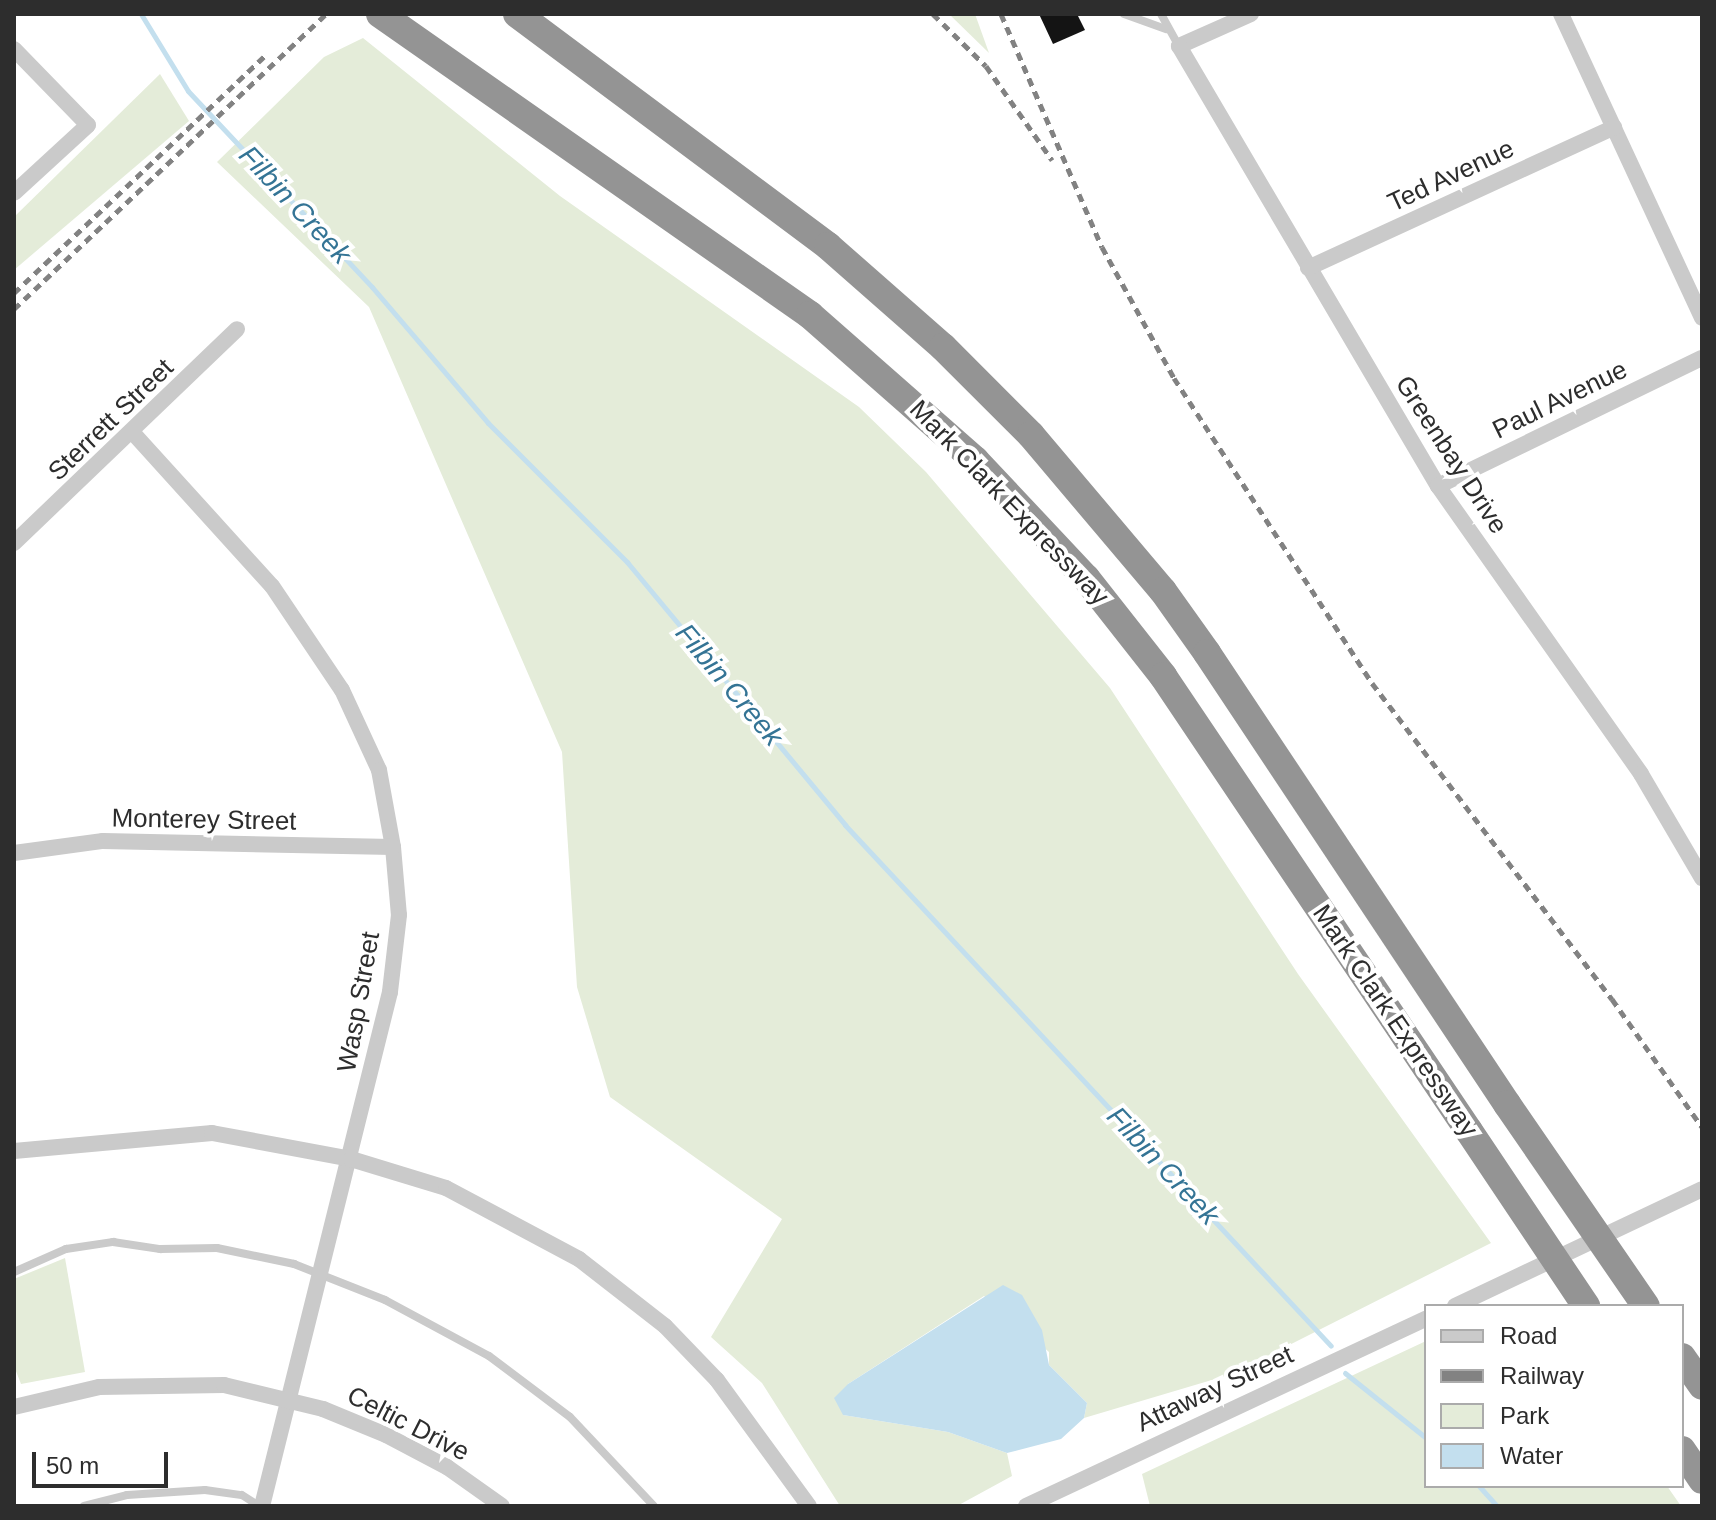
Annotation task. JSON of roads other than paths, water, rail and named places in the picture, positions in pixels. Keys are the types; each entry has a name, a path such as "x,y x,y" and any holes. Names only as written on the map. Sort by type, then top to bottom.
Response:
{"highway":[{"name":"Mark Clark Expressway","path":"380,14 810,315 917,406 1031,518 1163,676 1585,1304"},
{"name":"Mark Clark Expressway","path":"517,14 880,289 1031,435 1078,488 1207,653 1645,1304"},
{"path":"1684,1360 1702,1386"},
{"path":"1684,1453 1702,1480"}],"street":[{"path":"1179,46 1251,14"},
{"path":"1561,14 1702,318"},
{"name":"Greenbay Drive","path":"1179,46 1438,486 1641,774 1702,878"},
{"path":"14,49 88,125 14,193"},
{"name":"Ted Avenue","path":"1308,268 1614,127"},
{"name":"Sterrett Street","path":"14,543 134,434 237,329"},
{"name":"Paul Avenue","path":"1438,486 1702,358"},
{"name":"Wasp Street","path":"134,434 272,586 342,690 379,770 393,847 399,915 390,992 351,1159 260,1506"},
{"name":"Monterey Street","path":"14,853 103,841 393,847"},
{"path":"14,1151 212,1133 351,1159 446,1188 579,1259 665,1326 717,1380 809,1506"},
{"path":"1459,1304 1702,1189"},
{"name":"Attaway Street","path":"1026,1506 1424,1320"},
{"name":"Celtic Drive","path":"14,1407 99,1387 224,1385 286,1398 386,1435 447,1467 502,1506"}],"lane":[{"path":"1124,14 1166,29"},
{"path":"1161,14 1166,29 1179,46"},
{"path":"14,1272 66,1249 113,1242 247,1252 319,1275 440,1326 534,1387 611,1457 654,1506"},
{"path":"84,1506 127,1495 205,1490 242,1495 260,1506"}],"water":[{"path":"1003,1285 1022,1295 1042,1330 1049,1365 1087,1403 1084,1418 1061,1439 1007,1453 948,1432 843,1415 834,1398 848,1384"}],"waterway":[{"name":"Filbin Creek","path":"141,14 188,91 372,287 488,423 627,562 845,825 1331,1346"},
{"name":"Filbin Creek","path":"1345,1373 1424,1436"},
{"name":"Filbin Creek","path":"1481,1488 1497,1506"}],"railway":[{"path":"14,309 326,14"},
{"path":"933,14 986,66 1052,160"},
{"path":"1001,14 1102,247 1174,378 1372,683 1612,999 1702,1127"},
{"path":"14,293 267,54"}]}
